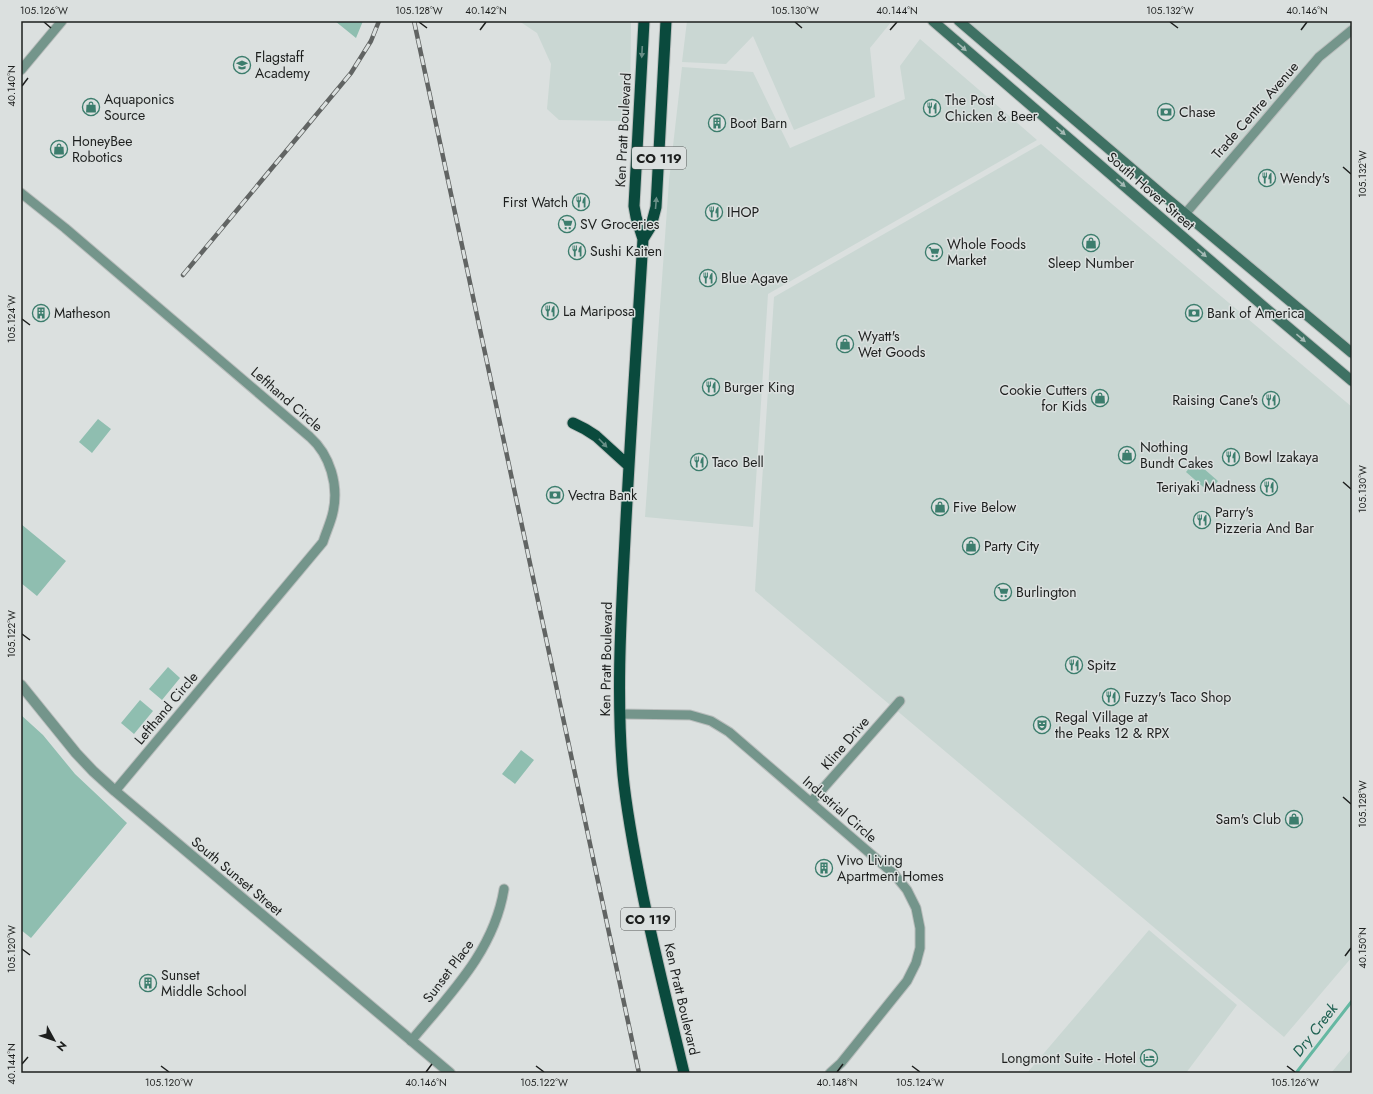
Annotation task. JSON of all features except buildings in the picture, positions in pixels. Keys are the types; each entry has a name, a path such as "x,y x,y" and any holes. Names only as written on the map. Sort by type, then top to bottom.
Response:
{"highway":[{"name":"Ken Pratt Boulevard","path":"644,21 634,206 643,239 629,466 620,656 620,714 623,773 633,849 648,922 684,1073"},
{"name":"Ken Pratt Boulevard","path":"643,239 651,226 656,207 666,21"},
{"path":"573,423 596,436 629,466"}],"main road":[{"name":"South Hover Street","path":"933,21 1352,381"},
{"name":"South Hover Street","path":"959,21 1184,214 1352,353"},
{"path":"1173,228 1184,214"}],"street":[{"path":"21,70 62,21"},
{"name":"Trade Centre Avenue","path":"1184,214 1319,57 1352,30"},
{"name":"Lefthand Circle","path":"21,193 65,228 314,440 323,452 330,466 334,481 335,497 333,512 323,542 115,791"},
{"name":"South Sunset Street","path":"21,685 76,752 93,771 115,791 450,1073"},
{"name":"Kline Drive","path":"811,802 900,701"},
{"name":"Industrial Circle","path":"620,714 690,715 711,721 729,732 894,874 907,890 916,908 920,928 920,948 916,963 907,982 841,1063 830,1073"},
{"name":"Sunset Place","path":"411,1040 463,980 485,946 496,921 504,889"}],"shaded area":[{"path":"519,21 631,21 630,110 622,121 559,120 547,109 551,64 537,33"},
{"path":"687,21 892,21 870,48 875,97 794,130 753,36 726,64 682,62"},
{"path":"959,21 1352,21 1352,353"},
{"path":"920,39 1037,140 768,294 753,527 645,517 669,181 682,67 753,72 790,148 905,99 900,66"},
{"path":"1041,144 1352,407 1352,957 1284,1037 755,591 774,297"},
{"path":"1149,930 1237,1005 1186,1073 1027,1073"},
{"path":"1352,1048 1352,1073 1331,1073"}],"green space":[{"path":"335,21 363,21 356,38"},
{"path":"98,419 111,429 92,453 79,442"},
{"path":"1195,461 1218,481 1209,492 1186,472"},
{"path":"21,524 66,561 37,596 21,583"},
{"path":"168,667 180,678 162,700 149,689"},
{"path":"140,700 153,711 134,734 121,723"},
{"path":"21,715 43,735 75,774 127,823 31,938 21,930"},
{"path":"521,750 534,760 515,784 502,774"}],"waterway":[{"name":"Dry Creek","path":"1296,1073 1352,1001"}],"railway":[{"path":"183,275 351,73 371,41 379,21"},
{"path":"414,21 639,1073"}],"place":[{"name":"Flagstaff Academy","path":"242,65"},
{"name":"Aquaponics Source","path":"91,107"},
{"name":"The Post Chicken & Beer","path":"932,108"},
{"name":"Chase","path":"1166,112"},
{"name":"Boot Barn","path":"717,123"},
{"name":"HoneyBee Robotics","path":"59,149"},
{"name":"Wendy's","path":"1267,178"},
{"name":"First Watch","path":"581,202"},
{"name":"IHOP","path":"714,212"},
{"name":"SV Groceries","path":"567,224"},
{"name":"Sleep Number","path":"1091,243"},
{"name":"Sushi Kaiten","path":"577,251"},
{"name":"Whole Foods Market","path":"934,252"},
{"name":"Blue Agave","path":"708,278"},
{"name":"La Mariposa","path":"550,311"},
{"name":"Matheson","path":"41,313"},
{"name":"Bank of America","path":"1194,313"},
{"name":"Wyatt's Wet Goods","path":"845,344"},
{"name":"Burger King","path":"711,387"},
{"name":"Cookie Cutters for Kids","path":"1100,398"},
{"name":"Raising Cane's","path":"1271,400"},
{"name":"Nothing Bundt Cakes","path":"1127,455"},
{"name":"Bowl Izakaya","path":"1231,457"},
{"name":"Taco Bell","path":"699,462"},
{"name":"Teriyaki Madness","path":"1269,487"},
{"name":"Vectra Bank","path":"555,495"},
{"name":"Five Below","path":"940,507"},
{"name":"Parry's Pizzeria And Bar","path":"1202,520"},
{"name":"Party City","path":"971,546"},
{"name":"Burlington","path":"1003,592"},
{"name":"Spitz","path":"1074,665"},
{"name":"Fuzzy's Taco Shop","path":"1111,697"},
{"name":"Regal Village at the Peaks 12 & RPX","path":"1042,725"},
{"name":"Sam's Club","path":"1294,819"},
{"name":"Vivo Living Apartment Homes","path":"824,868"},
{"name":"Sunset Middle School","path":"148,983"},
{"name":"Longmont Suite - Hotel","path":"1149,1058"}]}
